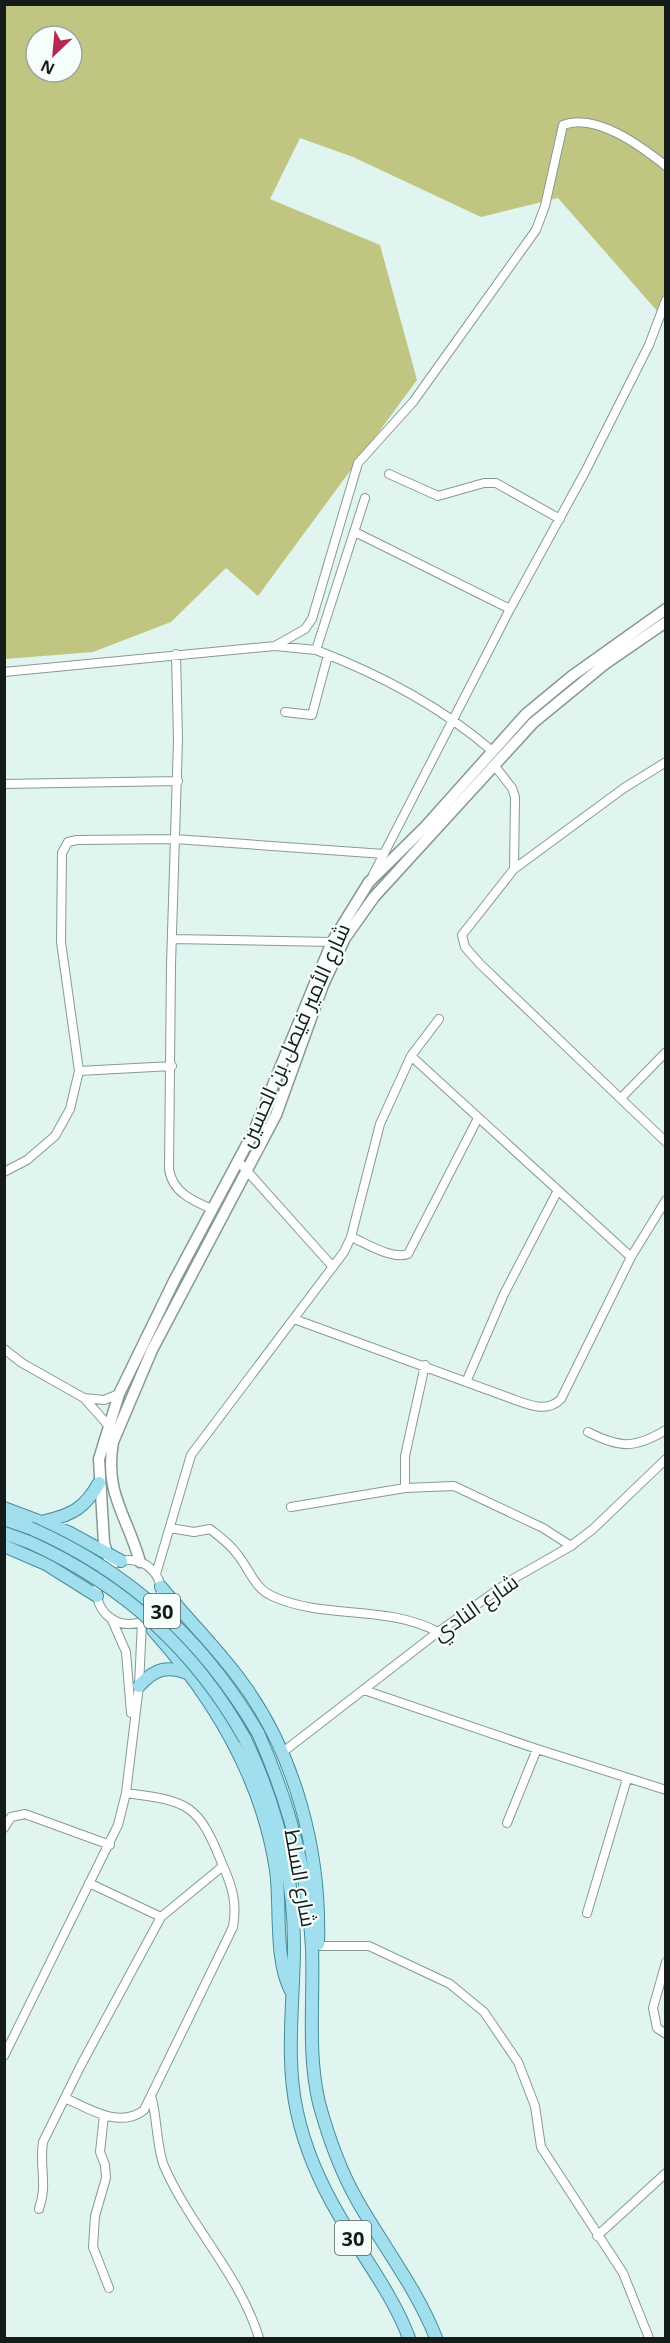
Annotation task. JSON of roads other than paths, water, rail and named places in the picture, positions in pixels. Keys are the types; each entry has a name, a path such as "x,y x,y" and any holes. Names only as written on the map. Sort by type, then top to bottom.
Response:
{"main road":[{"path":"45,1521 75,1512 92,1496 99,1483"},
{"path":"4,1508 45,1521 106,1552 116,1563"},
{"name":"شارع السلط","path":"4,1519 51,1538 89,1558 161,1611 220,1673 258,1733 283,1791 299,1850 308,1905 312,1959 314,2073 330,2140 355,2197 415,2295 436,2338"},
{"name":"شارع السلط","path":"4,1533 36,1545 77,1566 155,1623 181,1648 209,1681 245,1739 272,1806 284,1852 294,1920 292,2081 298,2115 310,2155 339,2216 386,2291 410,2338"},
{"path":"4,1546 46,1563 97,1596"},
{"path":"161,1587 242,1683 283,1752 307,1829 316,1870 318,1946 312,1959"},
{"path":"143,1620 191,1674 235,1745 253,1784 276,1870 284,1972 293,1996"},
{"path":"139,1686 152,1673 165,1668 191,1674"}],"street":[{"path":"275,646 305,628 315,608 357,465 413,402 536,230 545,206 564,125 586,124 626,137 666,166"},
{"path":"369,882 642,360 666,300"},
{"path":"389,474 438,496 484,483 496,483 560,519"},
{"path":"316,650 365,498"},
{"path":"355,532 510,609"},
{"path":"315,608 329,610"},
{"name":"شارع الأمير فيصل بن الحسين","path":"140,1562 113,1493 111,1458 113,1442 152,1350 276,1115 320,996 345,938 374,897 477,776 491,750 553,691 666,609"},
{"name":"شارع الأمير فيصل بن الحسين","path":"106,1552 99,1483 99,1459 119,1394 174,1281 238,1161 276,1081 332,942 369,882 477,776 494,765 553,704 666,622"},
{"path":"4,672 275,646 316,650 396,685 454,722 491,750"},
{"path":"176,654 178,781 172,939 169,1169 172,1180 189,1198 212,1209"},
{"path":"285,712 307,717 314,712 328,655"},
{"path":"666,762 624,788 514,869 463,932 465,947 480,964 622,1097 666,1142"},
{"path":"494,765 512,788 515,797 514,869"},
{"path":"4,784 178,781"},
{"path":"4,1172 27,1160 55,1136 70,1109 79,1071 61,942 64,847 77,840 175,839 384,854"},
{"path":"172,939 332,942"},
{"path":"156,1574 191,1455 333,1267 351,1238 376,1134 411,1056 439,1019"},
{"path":"622,1097 666,1052"},
{"path":"411,1056 557,1192 631,1257"},
{"path":"79,1071 172,1066"},
{"path":"351,1238 401,1257 408,1254 478,1118"},
{"path":"238,1161 333,1267"},
{"path":"467,1380 504,1294 557,1192"},
{"path":"294,1318 537,1407 546,1407 558,1402 631,1257 666,1200"},
{"path":"4,1349 22,1363 84,1398 108,1425"},
{"path":"405,1488 405,1456 425,1365"},
{"path":"84,1398 104,1400 119,1394"},
{"path":"588,1432 617,1443 633,1445 666,1430"},
{"name":"شارع النادي","path":"283,1752 438,1632 513,1579 571,1546 593,1529 666,1459"},
{"path":"291,1507 405,1488 454,1486 543,1528 571,1546"},
{"path":"170,1528 194,1532 210,1529 230,1545 260,1587 280,1599 410,1619 438,1632"},
{"path":"110,1618 122,1623 143,1620 157,1608 161,1587 156,1574 140,1562 116,1563 101,1577 97,1596 126,1652 132,1732"},
{"path":"4,2056 118,1825 126,1793 139,1686 143,1620"},
{"path":"364,1690 627,1779 666,1790"},
{"path":"507,1823 537,1749"},
{"path":"587,1913 627,1779"},
{"path":"65,2098 104,2115 128,2119 137,2116 152,2099 233,1927 236,1901 209,1832 191,1809 165,1797 126,1793"},
{"path":"4,1828 11,1817 25,1814 110,1845"},
{"path":"39,2209 45,2182 41,2154 42,2142 161,1917 223,1866"},
{"path":"89,1883 161,1917"},
{"path":"318,1946 369,1946 450,1984 484,2012 518,2062 535,2106 543,2150 630,2288 649,2338"},
{"path":"666,1962 653,2015 657,2028 666,2034"},
{"path":"152,2099 164,2165 239,2292 253,2319 259,2338"},
{"path":"104,2115 100,2152 105,2165 106,2178 95,2216 93,2247 109,2288"},
{"path":"597,2235 666,2173"}]}
